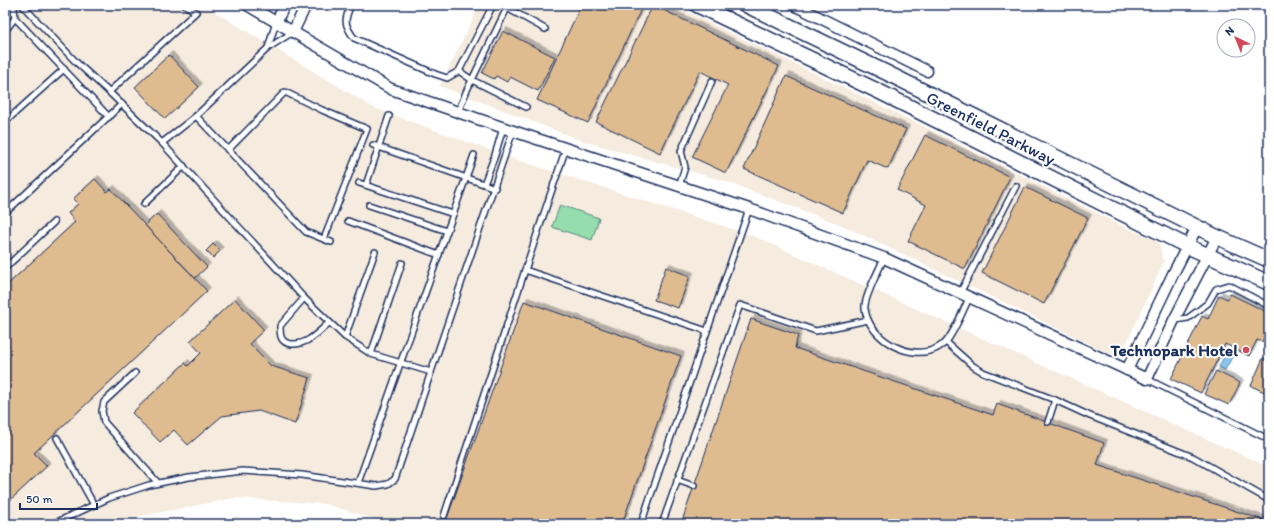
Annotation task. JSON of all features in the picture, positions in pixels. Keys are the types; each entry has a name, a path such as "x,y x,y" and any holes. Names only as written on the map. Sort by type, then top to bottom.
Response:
{"main road":[{"name":"Greenfield Parkway","path":"697,5 880,92 1187,246 1269,283"},
{"name":"Greenfield Parkway","path":"746,5 885,72 1217,237 1269,260"}],"street":[{"path":"247,5 391,89 503,128 749,209 884,258 1147,379 1174,320 1217,237"},
{"path":"276,22 285,5"},
{"path":"293,32 306,5"},
{"path":"794,5 927,71"},
{"path":"1128,370 1197,227"}],"lane":[{"path":"11,5 14,8 15,18 109,117"},
{"path":"22,5 76,62 162,143 304,298 344,337 371,354 431,372"},
{"path":"109,92 196,12 185,5"},
{"path":"351,5 345,19 348,30 354,38 447,78 459,71 493,5"},
{"path":"501,5 545,29"},
{"path":"458,112 507,8"},
{"path":"5,31 15,18"},
{"path":"268,48 276,22"},
{"path":"162,143 196,116 268,48 293,32"},
{"path":"5,122 64,69"},
{"path":"459,71 472,80 526,107"},
{"path":"679,186 685,167 681,151 712,81"},
{"path":"228,150 285,92 367,130 324,239"},
{"path":"5,214 122,104"},
{"path":"196,116 306,232 331,242"},
{"path":"366,185 376,146 389,116"},
{"path":"484,184 503,128"},
{"path":"52,524 109,498 158,483 189,477 243,471 302,475 376,486 388,484 395,480 495,188 513,131"},
{"path":"376,146 495,188"},
{"path":"444,516 566,148"},
{"path":"358,483 474,155"},
{"path":"144,204 184,166"},
{"path":"359,183 453,214"},
{"path":"960,293 1016,186"},
{"path":"369,205 447,231"},
{"path":"641,524 749,209"},
{"path":"348,221 439,255"},
{"path":"5,268 54,222"},
{"path":"344,337 375,252"},
{"path":"884,258 864,308 868,320 874,330 883,339 895,346 908,351 923,352 934,350 946,342 969,298"},
{"path":"371,354 402,263"},
{"path":"525,270 707,331"},
{"path":"1174,320 1188,318 1208,303 1216,289 1229,285 1269,306"},
{"path":"304,298 280,326 280,336 282,340 288,343 302,344 329,323"},
{"path":"662,524 740,305 816,331 868,320"},
{"path":"946,342 973,366 983,372 1193,457 1269,500"},
{"path":"135,373 104,402 102,411 104,422 158,483"},
{"path":"1147,379 1266,438"},
{"path":"1048,422 1055,400"},
{"path":"56,438 94,504"},
{"path":"677,480 694,486"}],"shaded area":[{"path":"5,5 203,5 374,108 517,160 751,235 1269,467 1269,524 390,524 326,504 235,498 125,519 112,524 5,524"},
{"path":"480,5 673,5 925,127 1126,228 1158,241 1164,261 1127,342 1111,354 844,226 725,181 583,141 440,86"},
{"path":"218,521 291,524 201,524"}],"green space":[{"path":"560,205 599,218 592,240 552,227"}],"water":[{"path":"1227,350 1234,354 1225,370 1219,367"}],"building":[{"path":"581,5 643,5 588,123 537,100"},
{"path":"653,5 779,66 726,173 692,157 728,85 700,71 660,153 596,122"},
{"path":"503,31 555,57 538,91 510,77 507,82 496,76 494,79 482,73"},
{"path":"169,55 199,87 165,119 135,87"},
{"path":"786,76 906,129 888,169 867,160 843,213 744,169"},
{"path":"925,135 1010,177 965,269 908,241 926,205 897,190"},
{"path":"95,179 107,192 111,189 207,291 34,453 47,466 5,505 5,287 75,222 68,213 78,204 73,199"},
{"path":"1025,187 1088,218 1044,304 982,273"},
{"path":"157,214 207,267 195,278 145,225"},
{"path":"213,244 220,251 213,258 206,251"},
{"path":"666,267 690,276 678,308 654,300"},
{"path":"1230,294 1269,313 1269,327 1262,342 1257,340 1249,356 1225,344 1201,393 1171,379 1202,316 1208,319 1219,295 1227,299"},
{"path":"235,299 264,330 250,343 253,348 271,366 310,378 295,424 259,411 222,416 188,445 174,430 160,442 132,413 185,363 188,366 201,353 190,341"},
{"path":"524,301 681,356 622,524 445,524"},
{"path":"751,319 798,335 795,348 993,415 997,404 1104,443 1097,465 1269,522 1269,524 681,524"},
{"path":"1263,358 1269,361 1269,394 1251,386"},
{"path":"1216,371 1240,383 1229,405 1204,394"}],"place":[{"name":"Technopark Hotel","path":"1246,350"}]}
